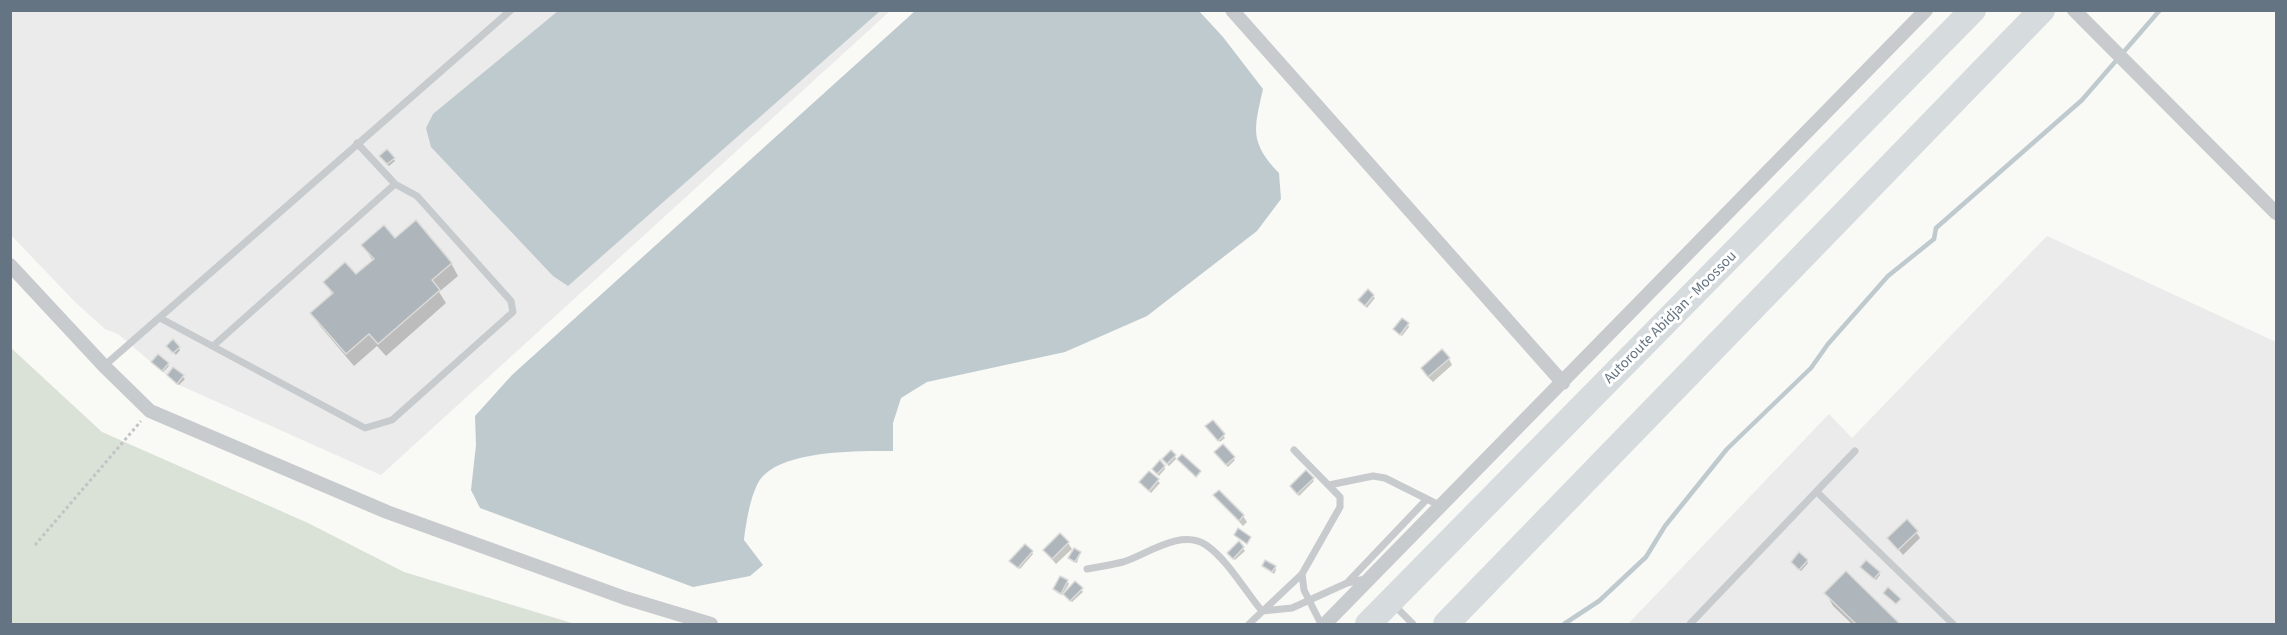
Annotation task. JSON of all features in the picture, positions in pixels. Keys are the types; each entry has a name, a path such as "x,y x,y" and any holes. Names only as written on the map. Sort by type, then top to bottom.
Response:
{"highway":[{"name":"Autoroute Abidjan - Moossou","path":"1368,624 1973,10"},
{"path":"1446,624 2042,10"}],"street":[{"path":"1232,10 1563,383"},
{"path":"1323,624 1563,383 1926,10"},
{"path":"2074,10 2277,213"},
{"path":"10,265 104,366 150,411 387,512 625,598 711,624"}],"lane":[{"path":"104,366 511,10"},
{"path":"160,318 365,428 392,420 513,312 511,301 417,196 395,184 357,143"},
{"path":"213,346 395,184"},
{"path":"1249,624 1302,574 1340,507 1340,497 1294,450"},
{"path":"1690,624 1818,493 1855,451"},
{"path":"1329,485 1373,476 1394,481 1441,506"},
{"path":"1818,493 1951,623 1959,624"},
{"path":"1347,583 1427,499"},
{"path":"1087,569 1124,562 1176,541 1195,541 1205,544 1218,557 1262,611"},
{"path":"1302,574 1309,603 1323,624"},
{"path":"1262,611 1292,608 1309,603 1347,583 1370,578"},
{"path":"1391,602 1413,624"}],"path":[{"path":"35,544 150,411"}],"shaded area":[{"path":"11,11 890,11 381,475 177,384 118,334 105,329 75,302 11,235"},
{"path":"558,11 880,11 568,286 553,276 431,147 426,128 433,114"},
{"path":"915,11 1199,11 1223,37 1263,89 1257,115 1256,134 1263,152 1279,173 1281,199 1257,231 1147,316 1065,352 927,382 901,398 893,423 893,451 844,452 807,456 776,467 764,475 752,497 744,540 763,565 750,576 693,587 480,508 471,490 476,445 475,416 512,375"},
{"path":"2047,236 2276,342 2276,624 1628,624 1829,414 1852,438"},
{"path":"10,347 102,432 308,523 404,572 575,624 11,624"}],"building":[{"path":"387,149 395,158 387,164 379,156"},
{"path":"416,220 452,263 432,280 440,290 378,344 369,334 346,354 310,313 333,293 323,282 345,262 356,274 374,259 361,245 384,225 395,238"},
{"path":"1368,289 1374,295 1365,306 1358,300"},
{"path":"1402,318 1409,323 1400,335 1393,329"},
{"path":"173,339 180,347 173,353 166,346"},
{"path":"1442,349 1450,358 1428,377 1421,368"},
{"path":"158,354 169,363 162,371 151,362"},
{"path":"173,367 184,375 177,384 167,375"},
{"path":"1213,420 1225,434 1218,441 1205,426"},
{"path":"1223,444 1235,457 1226,465 1214,452"},
{"path":"1171,450 1176,455 1167,464 1162,459"},
{"path":"1182,454 1201,471 1196,477 1177,459"},
{"path":"1160,460 1165,466 1157,474 1152,469"},
{"path":"1306,470 1314,478 1297,494 1290,486"},
{"path":"1149,471 1159,479 1149,491 1139,482"},
{"path":"1219,490 1244,515 1239,521 1213,495"},
{"path":"1907,519 1918,531 1898,550 1887,538"},
{"path":"1238,528 1251,537 1247,544 1234,535"},
{"path":"1060,533 1069,542 1052,559 1043,550"},
{"path":"1239,541 1244,547 1233,559 1227,553"},
{"path":"1025,544 1033,551 1018,568 1009,561"},
{"path":"1074,548 1081,552 1075,562 1068,558"},
{"path":"1799,552 1808,560 1799,570 1791,562"},
{"path":"1265,560 1276,566 1272,572 1262,566"},
{"path":"1866,560 1880,572 1874,579 1860,567"},
{"path":"1846,571 1900,624 1856,624 1824,593"},
{"path":"1060,576 1068,580 1061,594 1053,589"},
{"path":"1075,581 1083,588 1070,601 1063,594"},
{"path":"1888,587 1901,599 1896,604 1883,593"}],"waterway":[{"path":"1564,624 1599,601 1646,557 1665,526 1727,449 1811,368 1828,344 1888,276 1934,239 1936,228 2082,100 2160,10"}]}
